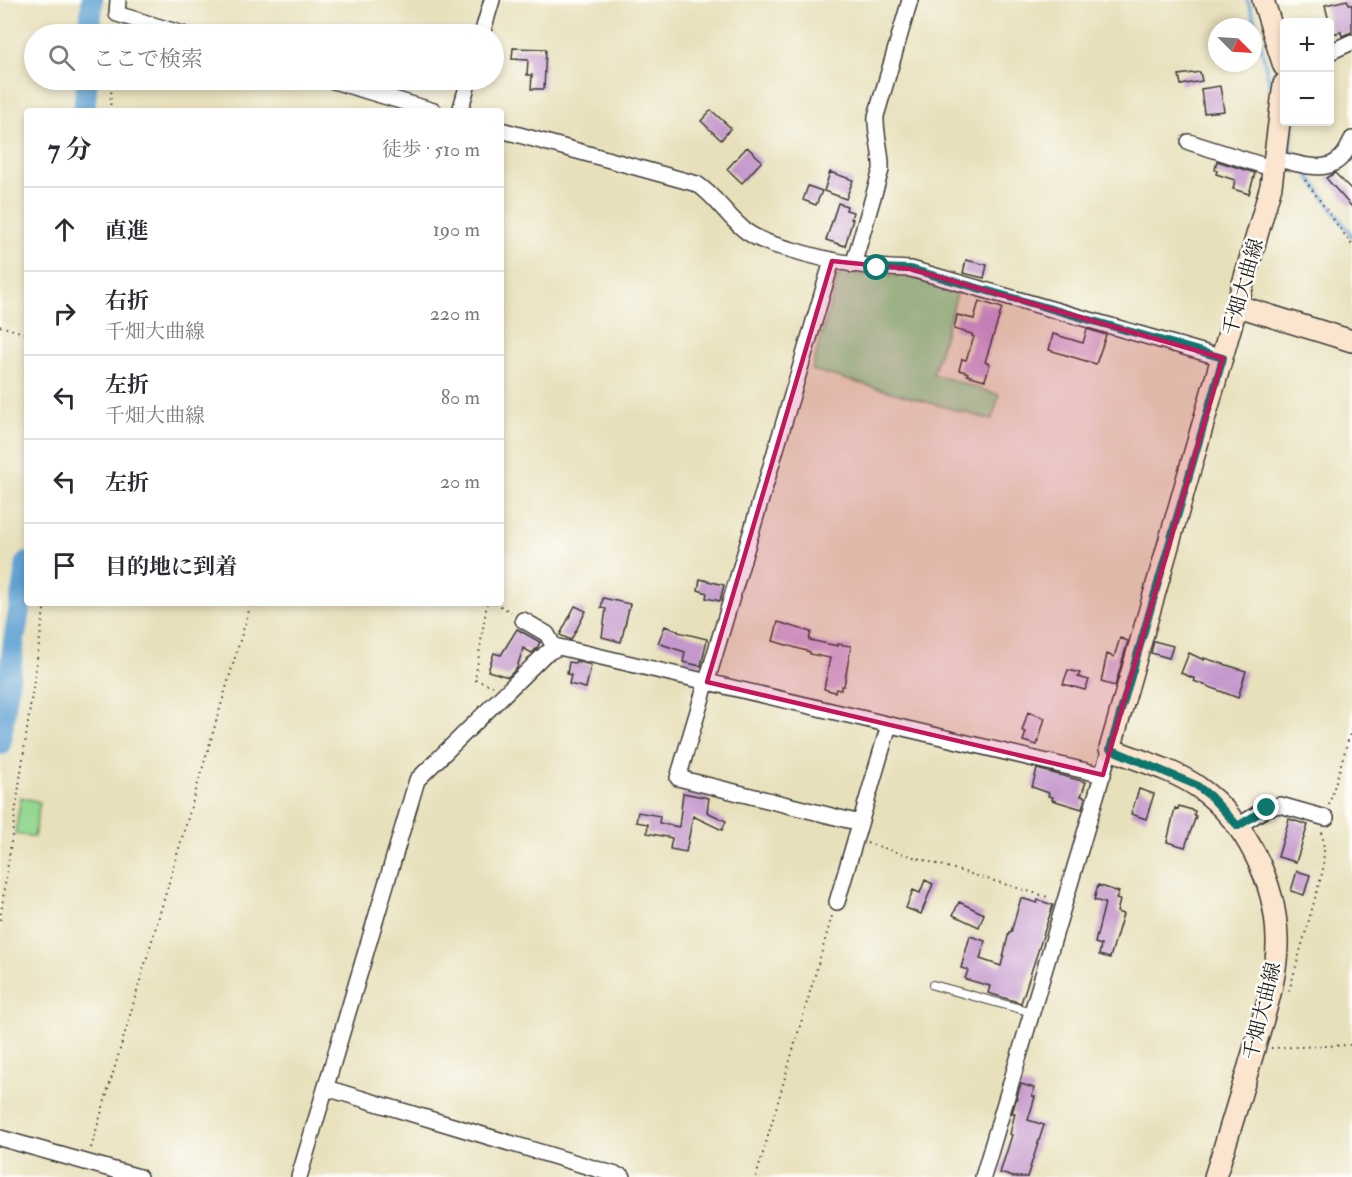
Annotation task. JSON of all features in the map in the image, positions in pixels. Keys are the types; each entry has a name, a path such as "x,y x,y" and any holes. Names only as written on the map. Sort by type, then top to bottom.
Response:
{"main road":[{"path":"1263,0 1280,53"},
{"name":"千畑大曲線","path":"1215,1177 1254,1049 1274,972 1277,940 1274,906 1263,873 1250,845 1238,826 1210,796 1196,785 1110,749 1271,186 1281,163 1282,126"},
{"path":"1238,306 1352,341"}],"street":[{"path":"118,0 117,14 150,24"},
{"path":"485,24 492,0"},
{"path":"853,265 881,170 882,160 875,129 876,116 910,0"},
{"path":"1334,50 1352,42"},
{"path":"364,90 424,108"},
{"path":"461,108 466,90"},
{"path":"504,131 697,184 710,192 744,230 759,240 832,261 877,268 911,269 1223,358"},
{"path":"1189,142 1308,171 1325,168 1336,162 1352,139"},
{"path":"832,261 678,778 860,823"},
{"path":"523,620 548,634 555,649"},
{"path":"299,1177 417,780 545,654 558,647 1103,775"},
{"path":"837,902 889,725"},
{"path":"983,1177 1110,749"},
{"path":"1238,826 1267,808 1280,805 1326,818"},
{"path":"326,1088 623,1177"},
{"path":"0,1138 139,1177"}],"lane":[{"path":"933,985 1032,1012"}],"path":[{"path":"110,108 111,90"},
{"path":"1308,171 1352,245"},
{"path":"0,326 24,333"},
{"path":"0,920 45,606"},
{"path":"87,1162 250,606"},
{"path":"487,606 475,680 506,692"},
{"path":"500,606 523,620"},
{"path":"1288,993 1323,870 1324,849 1321,833 1352,727"},
{"path":"856,840 1065,902"},
{"path":"756,1177 837,902"},
{"path":"1254,1049 1352,1045"}],"highlighted area":[{"path":"832,261 911,269 1223,358 1103,775 707,682"}],"green space":[{"path":"839,273 906,275 958,290 933,374 999,395 992,420 812,370"},
{"path":"21,797 40,802 34,837 15,834"}],"building":[{"path":"1347,0 1352,5 1352,32 1342,36 1341,32 1334,34 1334,18 1328,18 1325,5"},
{"path":"513,48 546,49 544,89 531,89 532,75 527,75 528,60 512,59"},
{"path":"1200,72 1202,81 1181,85 1179,75"},
{"path":"1220,86 1224,111 1204,113 1201,89"},
{"path":"711,110 731,128 721,140 701,121"},
{"path":"747,147 762,161 742,183 727,169"},
{"path":"1217,161 1255,173 1249,194 1233,189 1235,180 1216,174"},
{"path":"830,172 853,180 846,199 824,191"},
{"path":"1335,173 1352,190 1352,207 1326,178"},
{"path":"808,186 822,191 816,205 803,200"},
{"path":"838,203 847,206 846,210 853,212 845,246 826,240"},
{"path":"966,260 987,265 984,278 963,273"},
{"path":"979,301 1002,308 985,362 990,364 985,380 959,370 962,359 966,360 974,337 972,334 954,329 957,315 974,319"},
{"path":"1087,329 1106,335 1096,364 1049,350 1053,334 1083,343"},
{"path":"700,579 724,585 720,601 706,598 707,593 698,590"},
{"path":"603,598 630,604 621,642 602,637 606,609 601,608"},
{"path":"575,606 586,611 571,640 560,635"},
{"path":"778,622 811,632 809,640 838,646 838,644 851,646 844,686 841,686 841,690 836,689 835,692 824,689 830,658 810,654 810,652 773,641"},
{"path":"665,626 678,632 707,639 701,666 683,662 685,652 658,643"},
{"path":"517,629 540,642 537,648 532,653 523,648 517,668 508,677 488,671 494,653 501,655"},
{"path":"1120,638 1128,641 1115,686 1101,682 1107,654 1114,657"},
{"path":"1154,641 1173,646 1169,658 1151,653"},
{"path":"1189,653 1204,660 1204,658 1246,671 1238,698 1194,681 1195,679 1181,673"},
{"path":"576,661 591,665 586,688 569,684 571,675 567,674 569,662 575,663"},
{"path":"1068,670 1080,673 1078,677 1089,680 1085,690 1063,684"},
{"path":"1028,712 1045,718 1037,745 1023,741 1026,732 1022,731"},
{"path":"1037,769 1086,782 1081,796 1085,797 1082,809 1052,800 1053,797 1048,796 1049,793 1032,787"},
{"path":"1139,789 1154,794 1146,819 1131,814"},
{"path":"683,793 709,798 707,812 726,821 722,830 693,816 686,852 670,849 672,838 647,833 648,824 636,822 638,812 660,816 659,823 679,827"},
{"path":"1179,806 1195,811 1196,816 1185,847 1167,842 1175,808 1178,809"},
{"path":"1289,819 1308,825 1296,862 1278,857"},
{"path":"1297,871 1310,875 1304,895 1291,891"},
{"path":"925,880 933,884 921,914 906,908 913,890 920,893"},
{"path":"1098,885 1119,892 1116,899 1120,900 1117,912 1123,914 1110,958 1099,955 1101,945 1095,943 1105,903 1094,900"},
{"path":"1021,898 1053,905 1021,1003 988,993 990,986 965,979 968,970 961,968 970,936 985,941 980,959 1001,966 1009,932 1011,932"},
{"path":"959,902 984,914 979,927 953,915"},
{"path":"1021,1084 1034,1088 1032,1096 1035,1097 1028,1120 1044,1125 1027,1177 1013,1177 1000,1173 1012,1135 1010,1134 1015,1113 1012,1113"}],"waterway":[{"path":"91,24 92,0"},
{"path":"1247,0 1273,90"},
{"path":"84,108 86,90"},
{"path":"1293,126 1290,148 1298,159"},
{"path":"1305,171 1352,236"},
{"path":"0,744 24,581"}],"route":[{"path":"877,268 911,269 1223,358 1110,749 1196,785 1210,796 1238,826 1267,808"}]}
